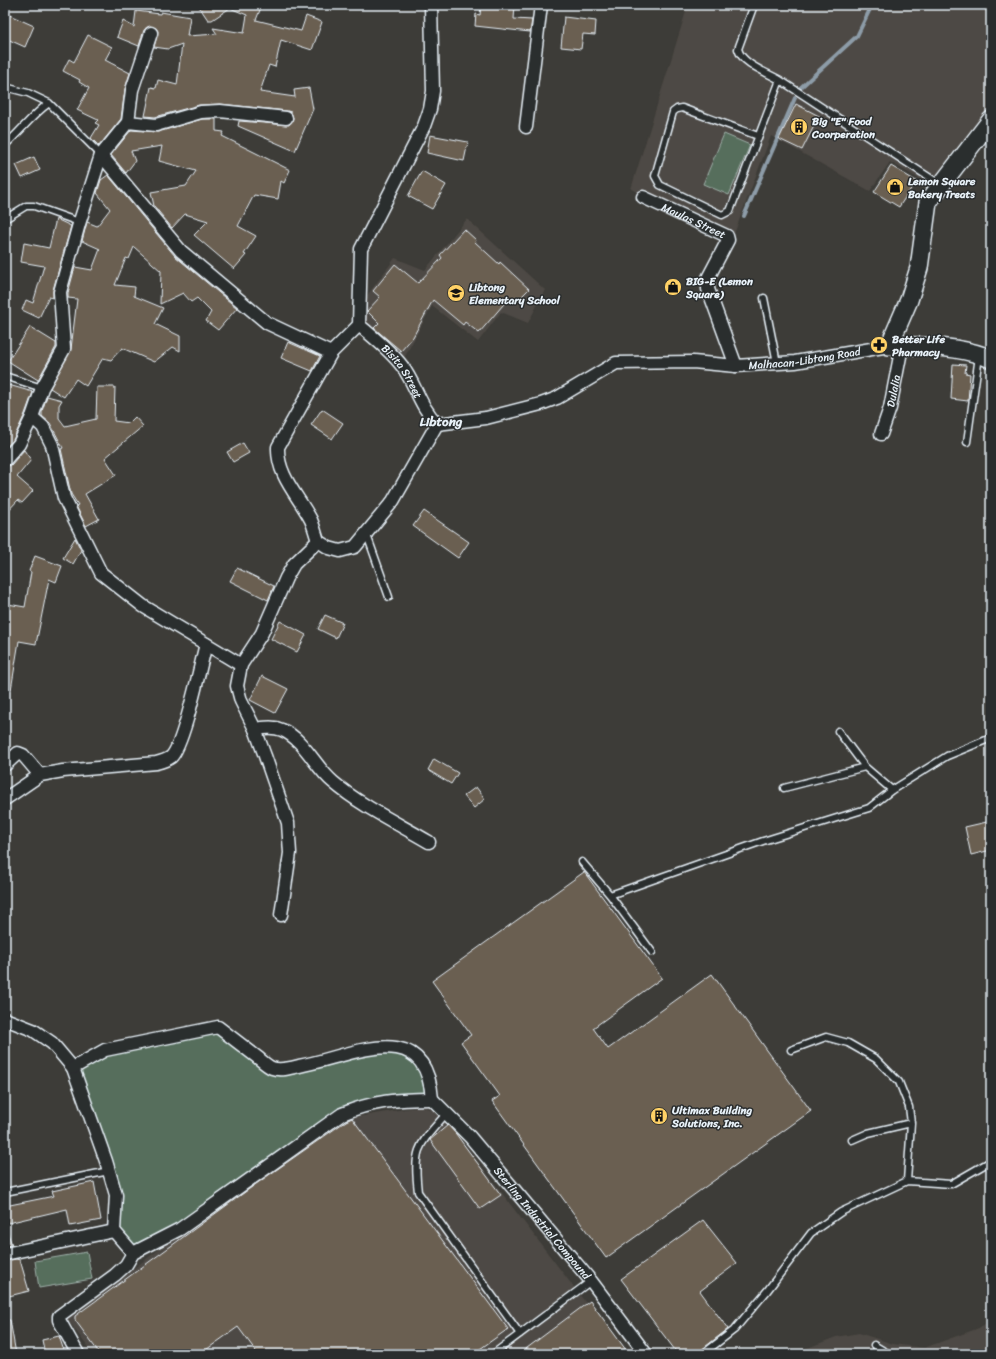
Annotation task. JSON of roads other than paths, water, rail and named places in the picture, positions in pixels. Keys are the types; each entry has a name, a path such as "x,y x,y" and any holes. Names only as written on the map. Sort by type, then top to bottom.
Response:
{"main road":[{"path":"895,346 919,268 928,202 991,120"},
{"name":"Malhacan-Libtong Road","path":"895,346 940,348 985,356"}],"street":[{"path":"431,5 433,91 430,109 424,126 361,249 359,325 331,353 278,447 280,470 312,522 318,542 329,548 340,551 355,547 392,501 437,424"},
{"path":"526,127 541,5"},
{"path":"5,460 19,444 32,417 42,388 64,349 60,292 79,222 101,155 128,122 132,90 151,33"},
{"path":"128,122 163,124 201,112 220,111 286,118"},
{"path":"101,155 181,252 267,323 331,353"},
{"name":"Maulas Street","path":"643,197 727,236 728,240 708,278 708,289 736,366"},
{"name":"Bisita Street","path":"359,325 388,351 403,367 427,414 437,424"},
{"name":"Malhacan-Libtong Road","path":"437,424 486,418 541,404 557,398 616,362 693,362 736,366 777,363 895,346"},
{"name":"Dulalia","path":"881,434 890,408 895,346"},
{"path":"32,417 43,427 52,445 64,498 101,573 144,606 241,665"},
{"path":"281,916 290,853 288,823 255,729 241,701 237,686 241,665 262,633 286,578 294,564 318,542"},
{"path":"5,799 40,775 63,771 156,763 170,758 178,746 183,731 206,644"},
{"path":"255,729 267,727 282,730 296,739 332,782 366,805 429,842"},
{"path":"5,765 18,753 22,755 40,775"},
{"path":"5,1019 33,1030 52,1042 73,1068 116,1195 114,1231 133,1253"},
{"path":"73,1068 105,1050 218,1027 272,1068 286,1068 318,1063 369,1048 397,1047 411,1051 417,1057 431,1081 432,1099 395,1099 363,1105 342,1114 180,1229 133,1253 126,1265 115,1275 59,1316 59,1320 78,1354"},
{"name":"Sterling Industrial Compound","path":"432,1099 470,1137 591,1280 646,1354"},
{"path":"5,1254 114,1231"}],"lane":[{"path":"754,5 738,49 740,55 745,60 780,80 941,185"},
{"path":"758,136 682,108 677,109 673,112 655,176 656,181 660,185 722,215 730,212 780,80"},
{"path":"5,87 28,93 49,103 101,155"},
{"path":"5,145 19,133 36,113 49,103"},
{"path":"5,219 26,206 34,206 79,222"},
{"path":"764,298 777,363"},
{"path":"967,442 985,356"},
{"path":"5,376 42,388"},
{"path":"366,535 388,598"},
{"path":"838,731 865,767 892,790"},
{"path":"610,895 763,841 869,808 892,790 947,756 991,738"},
{"path":"784,788 865,767"},
{"path":"582,862 610,895 652,952"},
{"path":"791,1050 826,1037 848,1043 876,1059 899,1082 909,1107 911,1123 907,1181"},
{"path":"446,1114 422,1141 418,1151 415,1170 418,1192 520,1334"},
{"path":"852,1140 868,1133 911,1123"},
{"path":"703,1354 734,1330 767,1291 811,1233 842,1212 907,1181 951,1184 991,1161"},
{"path":"5,1192 109,1171"},
{"path":"493,1354 591,1280"},
{"path":"874,1345 889,1354"}],"waterway":[{"path":"799,89 857,36 872,5"},
{"path":"744,216 795,98"}],"place":[{"name":"Big \"E\" Food Coorperation","path":"799,127"},
{"name":"Lemon Square Bakery Treats","path":"895,187"},
{"name":"BIG-E (Lemon Square)","path":"673,287"},
{"name":"Libtong Elementary School","path":"456,293"},
{"name":"Better Life Pharmacy","path":"879,345"},
{"name":"Ultimax Building Solutions, Inc.","path":"659,1116"}],"district":[{"name":"Libtong","path":"441,421"}]}
